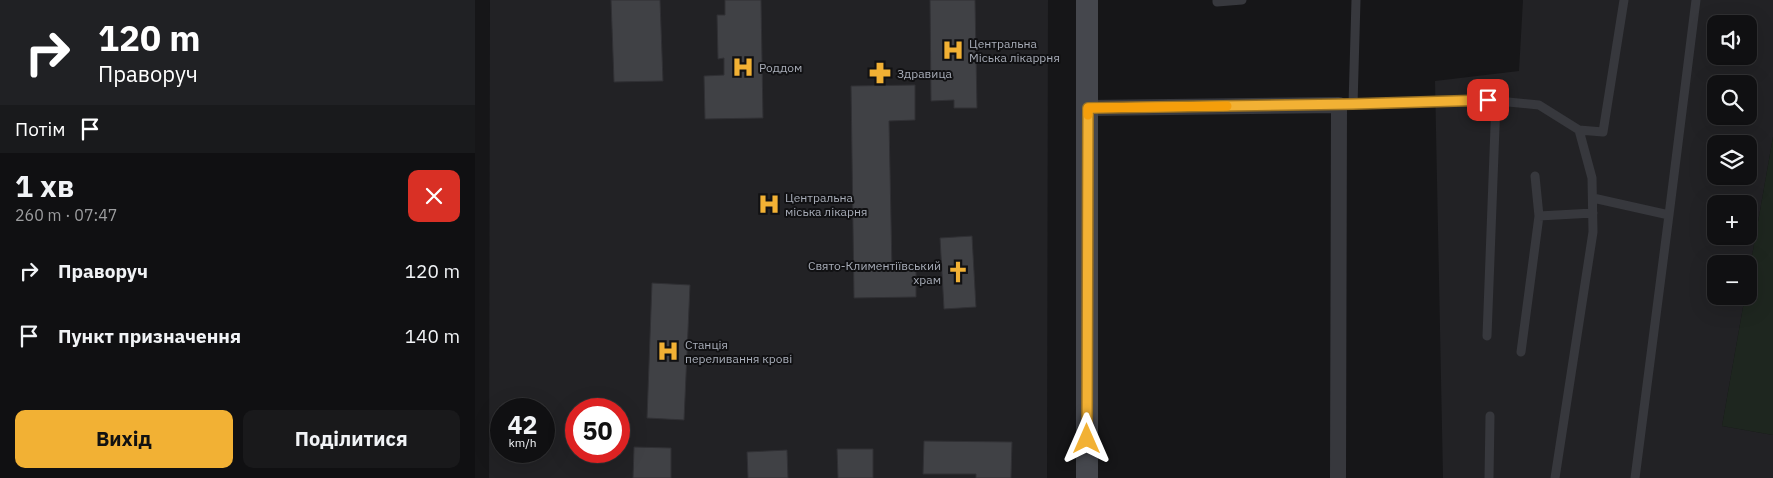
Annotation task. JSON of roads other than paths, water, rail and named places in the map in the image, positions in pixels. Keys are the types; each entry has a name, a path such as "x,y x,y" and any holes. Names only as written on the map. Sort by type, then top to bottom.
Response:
{"main road":[{"path":"1087,0 1087,478"}],"street":[{"path":"1088,108 1346,105 1338,478"}],"lane":[{"path":"1217,0 1217,2 1242,0"},
{"path":"1356,0 1346,105 1496,100 1539,105 1579,130 1603,132 1624,0"},
{"path":"1635,478 1696,0"},
{"path":"1487,336 1496,100"},
{"path":"1555,478 1593,232 1592,178 1579,130"},
{"path":"1521,352 1539,216 1535,176"},
{"path":"1593,198 1669,215"},
{"path":"1539,216 1593,213"},
{"path":"1489,478 1490,416"}],"place":[{"name":"Центральна Міська лікаррня","path":"953,50"},
{"name":"Роддом","path":"743,67"},
{"name":"Здравица","path":"880,73"},
{"name":"Центральна міська лікарня","path":"769,204"},
{"name":"Свято-Климентіївський храм","path":"958,272"},
{"name":"Станція переливання крові","path":"668,351"}]}
